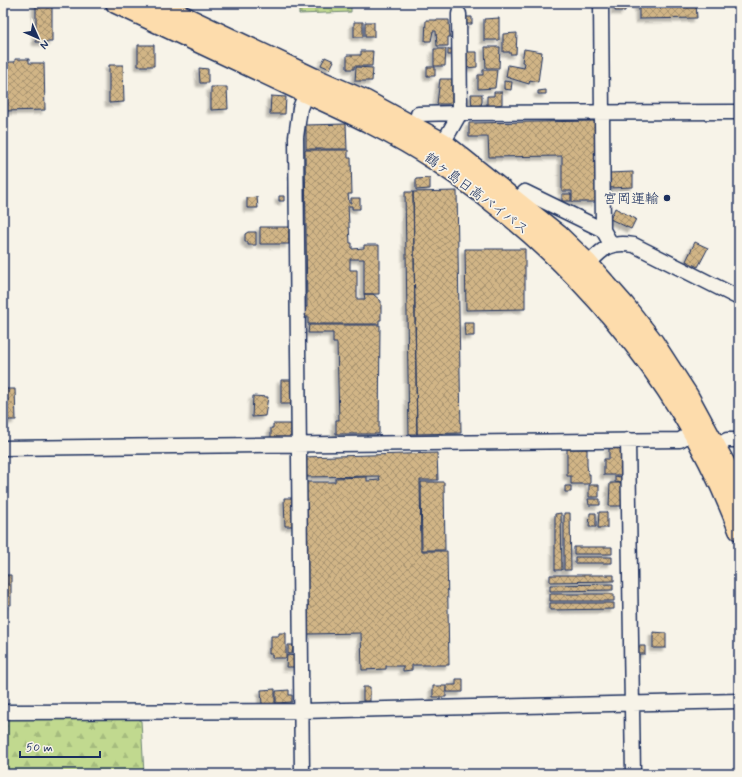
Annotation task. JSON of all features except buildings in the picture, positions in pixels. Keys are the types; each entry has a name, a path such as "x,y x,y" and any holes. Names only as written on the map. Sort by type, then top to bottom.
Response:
{"highway":[{"name":"鶴ヶ島日高バイパス","path":"116,3 310,85 366,101 443,143 558,235 611,314 666,389 692,433 727,498 739,530"},
{"name":"鶴ヶ島日高バイパス","path":"155,3 310,85 434,159 490,200 525,229 582,270 624,305 653,342 688,396 717,446 739,490"}],"street":[{"path":"601,3 603,230 611,244"},
{"path":"443,143 460,113 459,14"},
{"path":"302,774 296,137 300,108 310,85"},
{"path":"418,114 739,112"},
{"path":"517,201 525,192 603,230"},
{"path":"582,270 611,244 623,243 634,245 739,298"},
{"path":"3,448 298,446 680,440 692,433"},
{"path":"628,440 634,774"},
{"path":"717,446 727,440 739,440"},
{"path":"3,712 301,710 739,701"}],"green space":[{"path":"299,3 351,3 351,12 299,14"},
{"path":"3,715 106,717 112,720 120,717 130,717 137,719 141,721 144,774 3,774"}],"place":[{"name":"宮岡運輸","path":"667,198"}]}
